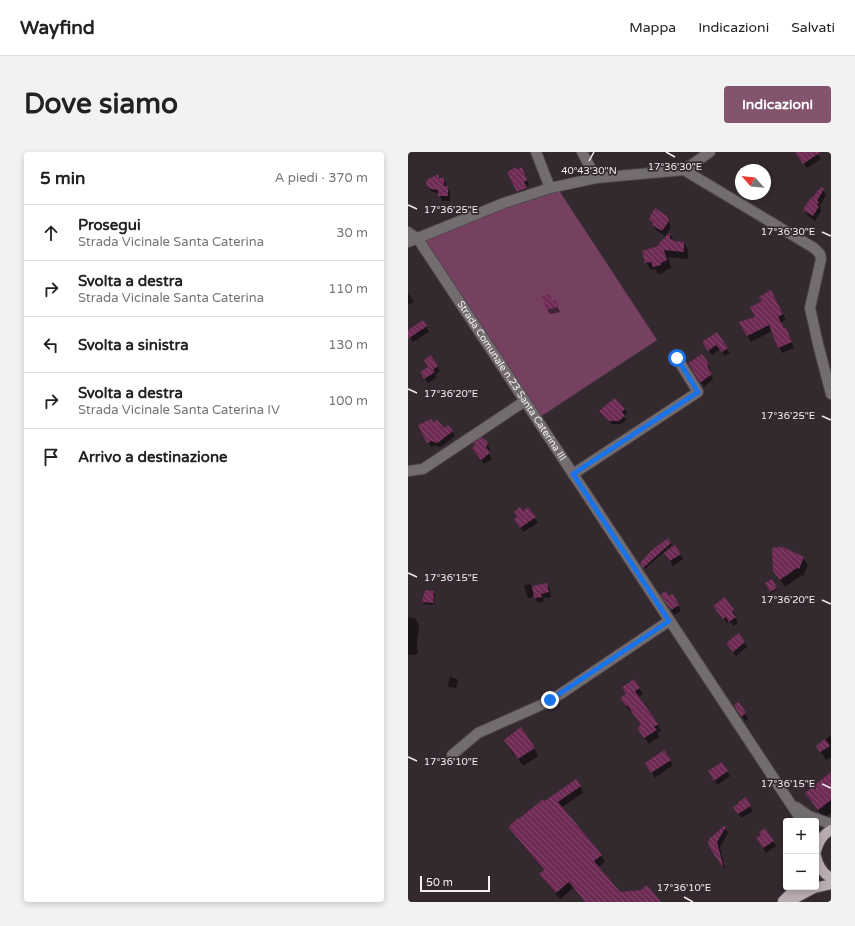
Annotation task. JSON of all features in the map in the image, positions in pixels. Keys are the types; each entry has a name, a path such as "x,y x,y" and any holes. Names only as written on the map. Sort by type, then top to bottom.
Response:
{"main road":[{"path":"819,841 825,833 831,830"},
{"path":"819,865 821,870 831,878"},
{"path":"788,902 814,888 831,884"},
{"path":"782,902 794,890"}],"street":[{"path":"536,152 550,188"},
{"path":"582,152 596,178"},
{"path":"408,232 413,241 504,204 550,188 596,178 684,170 708,153"},
{"path":"684,170 814,248 820,254 821,259 810,308 831,394"},
{"name":"Strada Comunale n.23 Santa Caterina III","path":"413,241 525,401 800,818"},
{"path":"573,474 698,392 677,358"},
{"path":"408,471 423,469 525,401"},
{"path":"452,755 478,733 550,700 669,621"},
{"path":"791,803 808,816 831,824"}],"shaded area":[{"path":"558,189 657,340 540,417 418,239"}],"building":[{"path":"795,152 821,152 803,164"},
{"path":"516,167 517,170 522,167 527,180 524,182 527,188 517,192 507,172"},
{"path":"439,174 439,178 444,178 444,186 448,186 448,196 438,196 438,190 431,189 427,186 426,182 428,179"},
{"path":"821,187 824,189 817,201 819,202 817,205 819,206 813,216 803,210 811,197 812,198"},
{"path":"655,208 667,216 669,221 662,231 652,225 653,223 649,219"},
{"path":"670,233 670,239 684,242 684,252 664,250 667,260 661,263 661,265 653,267 651,262 645,263 642,251 658,246 660,242"},
{"path":"771,290 783,314 778,317 784,328 786,328 792,342 778,348 769,325 747,336 739,322 755,317 750,307 762,301 759,297"},
{"path":"550,294 552,301 556,300 558,307 546,310 542,296"},
{"path":"423,320 427,326 408,339 408,330"},
{"path":"717,332 728,348 722,352 716,345 708,351 702,342"},
{"path":"702,354 709,364 707,366 712,374 700,383 688,363"},
{"path":"431,355 438,366 433,370 435,372 424,379 420,372 428,367 424,360"},
{"path":"615,398 625,409 622,412 625,416 619,421 609,421 599,411"},
{"path":"431,419 433,422 437,420 444,428 448,425 453,431 439,442 436,443 432,441 427,443 418,425"},
{"path":"482,437 487,441 488,444 486,447 490,453 481,460 472,448 475,445 473,443"},
{"path":"520,507 523,511 528,507 536,517 520,528 514,519 517,517 514,512"},
{"path":"668,538 671,543 643,568 640,563 652,550"},
{"path":"675,545 681,554 670,561 664,553"},
{"path":"783,547 804,557 799,569 797,568 780,580 773,571 772,548"},
{"path":"772,579 777,588 770,592 765,583"},
{"path":"547,583 549,592 541,594 542,597 534,598 532,586"},
{"path":"425,590 434,591 433,603 422,602"},
{"path":"666,591 669,596 673,594 679,605 671,610 660,595"},
{"path":"725,597 734,610 732,612 736,617 729,622 726,617 723,619 713,606"},
{"path":"739,633 745,642 733,652 726,643"},
{"path":"634,679 640,688 635,691 658,724 654,727 657,730 644,738 637,728 641,725 627,705 626,706 620,698 626,694 622,687"},
{"path":"739,702 746,713 741,717 734,705"},
{"path":"521,727 535,748 518,759 504,740"},
{"path":"825,739 830,746 820,752 816,746"},
{"path":"664,750 671,760 651,773 645,763"},
{"path":"722,762 728,771 714,781 708,771"},
{"path":"831,772 831,800 818,810 805,793"},
{"path":"576,779 581,786 558,802 602,855 594,861 620,892 641,890 647,885 661,902 585,902 569,882 556,893 539,874 544,870 508,827 543,799 545,801"},
{"path":"746,797 751,806 738,814 733,807"},
{"path":"724,826 726,827 717,842 722,866 711,850 708,842 709,839"},
{"path":"765,828 774,841 763,848 756,838 761,835 759,832"}],"route":[{"path":"550,700 669,621 573,474 698,392 677,358"}]}
